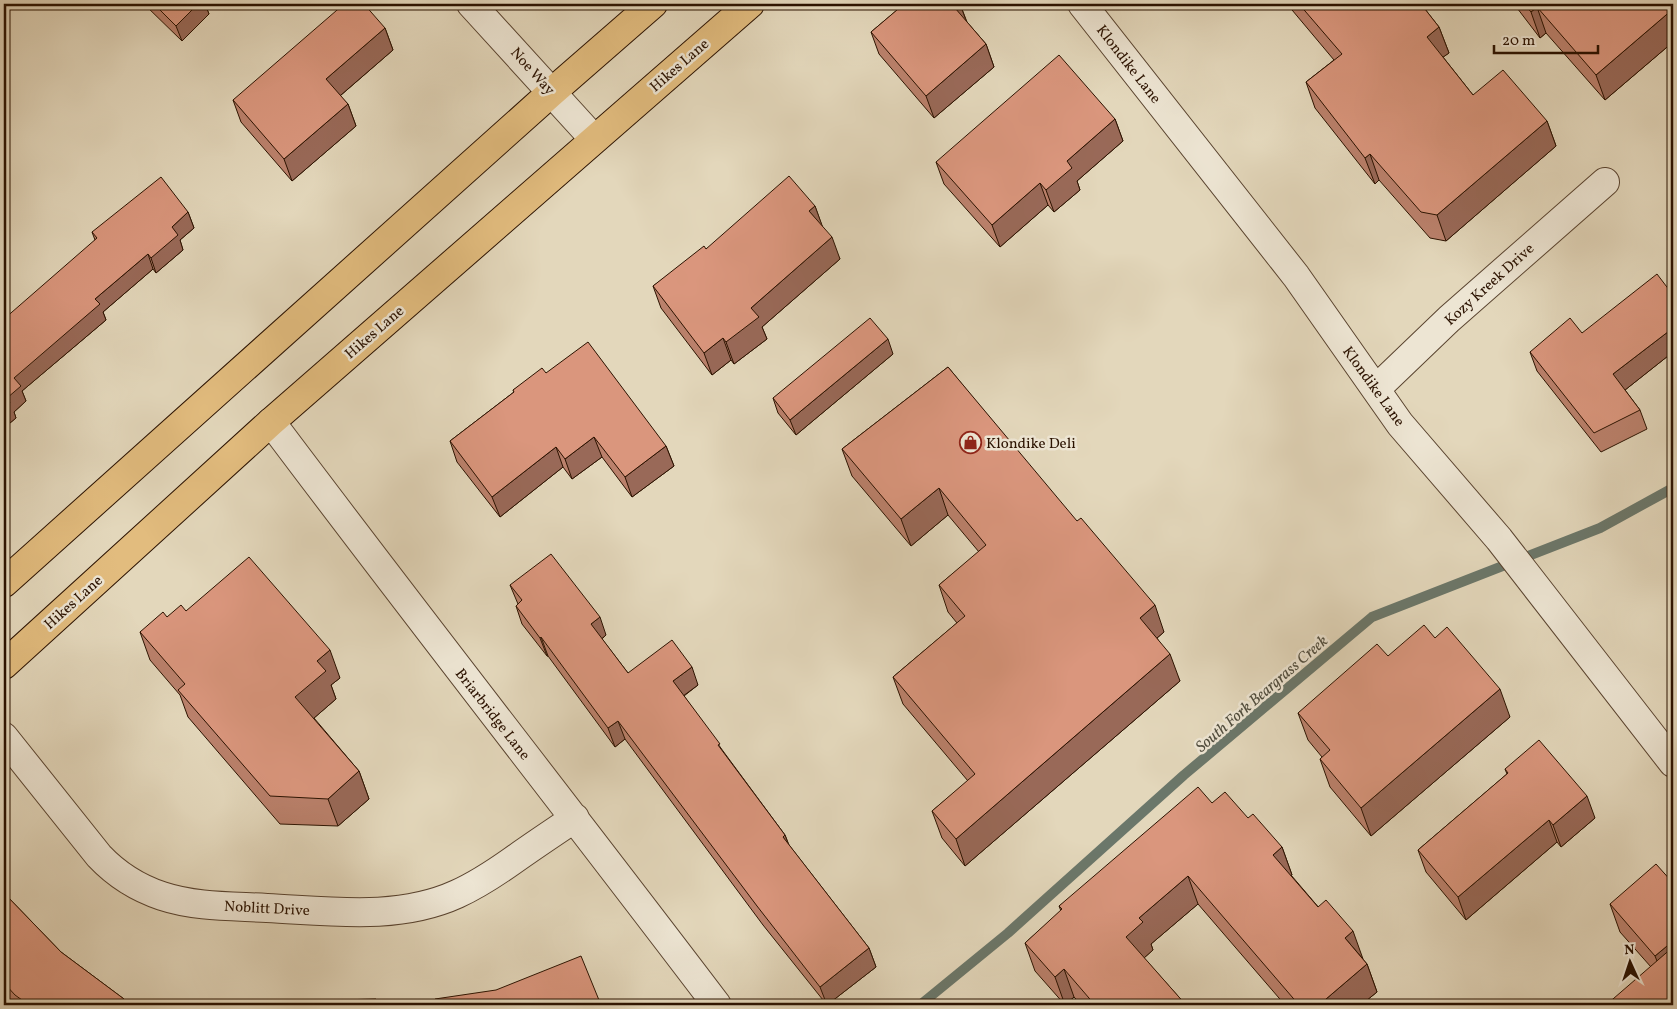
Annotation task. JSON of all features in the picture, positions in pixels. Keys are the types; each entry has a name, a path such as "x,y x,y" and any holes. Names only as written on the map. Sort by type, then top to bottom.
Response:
{"main road":[{"path":"4,583 552,92 653,4"},
{"name":"Hikes Lane","path":"4,665 270,422 750,4"}],"street":[{"name":"Noe Way","path":"472,4 594,139"},
{"name":"Klondike Lane","path":"1082,4 1296,276 1400,424 1499,539 1673,763"},
{"name":"Kozy Kreek Drive","path":"1376,389 1449,319 1605,182"},
{"name":"Briarbridge Lane","path":"270,422 406,602 575,818 717,1005"},
{"name":"Noblitt Drive","path":"4,738 109,867 134,885 156,894 200,904 361,912 398,911 428,904 457,894 484,880 575,818"}],"building":[{"path":"154,4 198,4 176,26"},
{"path":"344,4 364,4 385,28 326,79 348,104 284,159 233,100"},
{"path":"904,4 960,4 955,8 986,44 926,96 871,32"},
{"path":"1299,4 1421,4 1439,27 1427,37 1473,95 1503,70 1547,121 1437,215 1421,212 1370,154 1365,158 1306,82 1342,54"},
{"path":"1524,4 1673,4 1673,9 1596,75 1537,7 1531,12"},
{"path":"1059,55 1115,119 1067,161 1072,168 1046,190 1040,183 992,225 936,162"},
{"path":"789,176 815,206 809,211 832,237 751,308 759,317 726,342 723,338 704,353 653,286 704,246 706,249"},
{"path":"161,177 188,212 172,227 178,235 151,258 148,254 95,299 100,304 14,378 21,386 7,398 10,403 4,408 4,319 97,238 92,232"},
{"path":"1657,274 1673,295 1673,328 1613,374 1640,410 1594,433 1530,352 1570,318 1582,333"},
{"path":"870,318 888,339 790,420 773,398"},
{"path":"588,342 666,446 625,477 594,437 565,459 556,447 492,497 450,441 542,368 546,373"},
{"path":"948,367 1077,521 1081,518 1155,605 1140,618 1170,654 956,839 932,811 975,774 893,677 965,616 939,585 986,545 939,488 901,519 842,449"},
{"path":"551,554 600,617 591,624 628,673 672,640 692,667 673,681 785,835 783,837 869,948 820,987 618,721 608,728 516,606 522,600 510,585"},
{"path":"249,557 330,650 317,661 326,671 295,697 359,771 328,799 270,796 178,690 185,684 140,632 163,612 167,617 181,605 186,611"},
{"path":"1424,625 1435,638 1447,627 1500,689 1361,808 1320,759 1330,750 1298,713 1377,644 1388,656"},
{"path":"1539,740 1587,796 1553,825 1549,820 1458,897 1418,850 1508,773 1505,769"},
{"path":"1198,787 1212,803 1225,792 1248,818 1253,814 1282,847 1273,855 1318,907 1326,900 1353,931 1345,938 1367,964 1319,1005 1299,1005 1188,876 1139,918 1143,922 1126,937 1186,1005 1095,1005 1064,969 1055,977 1025,943 1062,909 1059,906"},
{"path":"1656,864 1673,883 1673,941 1655,956 1610,904"},
{"path":"4,893 61,952 124,999 119,1005 29,1005 15,995 4,983"},
{"path":"1673,947 1673,1005 1606,1005"},
{"path":"581,956 601,1005 405,1005 496,990"},
{"path":"376,999 377,1005 227,1005 227,1003"},
{"path":"128,1000 215,1005 128,1005"}],"waterway":[{"name":"South Fork Beargrass Creek","path":"920,1005 1008,933 1184,775 1372,617 1600,528 1673,488"}],"place":[{"name":"Klondike Deli","path":"970,443"}]}
